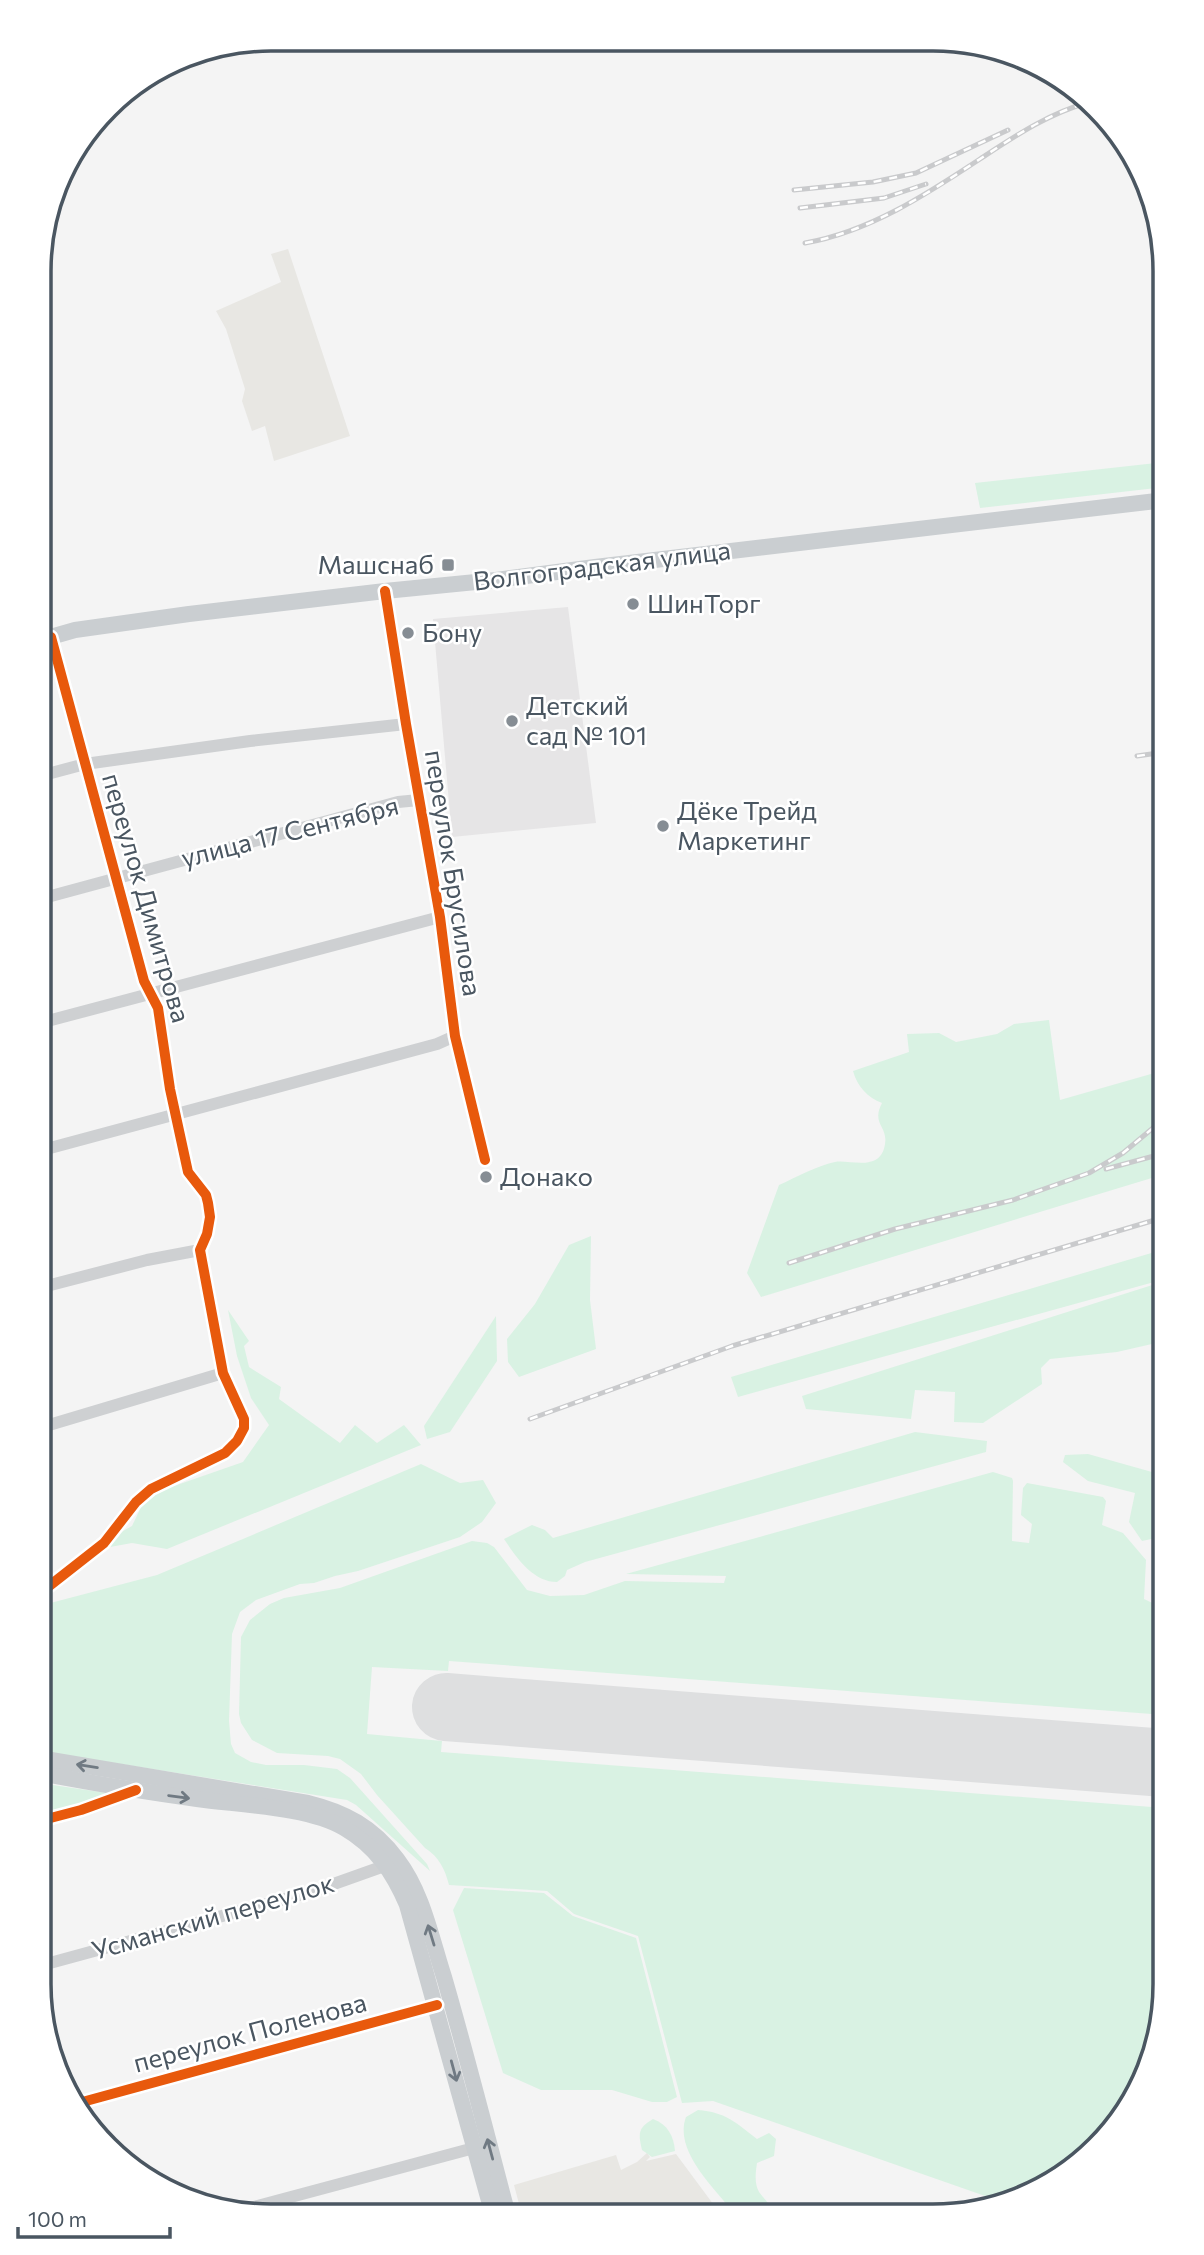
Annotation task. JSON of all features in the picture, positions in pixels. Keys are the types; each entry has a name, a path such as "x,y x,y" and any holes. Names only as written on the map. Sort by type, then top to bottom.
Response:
{"main road":[{"name":"Волгоградская улица","path":"51,637 131,621 1153,502"},
{"path":"51,1760 334,1809 356,1820 375,1836 397,1858 419,1896 505,2204"},
{"path":"51,1775 311,1815 344,1828 372,1849 387,1865 407,1905 489,2204"}],"street":[{"name":"переулок Брусилова","path":"385,590 405,724 440,918 455,1036 485,1160"},
{"name":"переулок Димитрова","path":"51,654 85,764 144,981 158,1008 175,1113 188,1172 206,1195 210,1217 200,1250 223,1373 244,1419 244,1428 237,1441 225,1453 152,1489 136,1502 104,1543 51,1585"},
{"path":"51,773 85,764 250,741 405,724"},
{"name":"улица 17 Сентября","path":"51,896 398,802 419,800"},
{"path":"51,1020 440,918"},
{"path":"51,1148 437,1044 455,1036"},
{"path":"51,1285 147,1260 200,1250"},
{"path":"51,1424 223,1373"},
{"path":"51,1818 136,1790"},
{"name":"Усманский переулок","path":"51,1962 314,1891 387,1865"},
{"name":"переулок Поленова","path":"85,2101 436,2005"},
{"path":"266,2204 474,2148"}],"shaded area":[{"path":"288,249 350,436 274,461 265,426 252,431 242,401 245,389 226,329 216,311 281,282 271,254"},
{"name":"Детский сад № 101","path":"568,607 596,823 452,837 433,619"},
{"path":"647,2153 650,2157 646,2161 676,2154 713,2204 519,2204 514,2185 616,2155 621,2170"}],"green space":[{"path":"1153,463 1153,488 980,508 975,483"},
{"path":"1049,1020 1060,1100 1153,1073 1153,1178 761,1297 747,1273 779,1185 828,1164 871,1162 882,1153 885,1138 878,1116 882,1103 864,1091 853,1071 909,1052 907,1034 939,1033 956,1042 997,1034 1014,1024"},
{"path":"591,1236 590,1300 596,1349 519,1377 508,1362 507,1339 535,1304 569,1245"},
{"path":"1153,1253 1153,1282 738,1397 731,1377"},
{"path":"1153,1285 1153,1344 1117,1352 1050,1359 1041,1368 1042,1384 983,1423 954,1422 955,1392 915,1390 911,1419 806,1409 802,1396"},
{"path":"228,1310 249,1341 244,1346 249,1367 281,1387 279,1399 340,1443 355,1425 377,1443 404,1425 421,1445 167,1549 132,1543 110,1547 114,1536 132,1526 142,1505 154,1493 243,1462 269,1425 251,1398 237,1356"},
{"path":"496,1316 497,1361 450,1432 427,1439 424,1426"},
{"path":"915,1432 987,1441 986,1452 585,1562 567,1570 565,1576 557,1582 540,1578 533,1573 520,1561 504,1539 532,1525 545,1530 553,1538"},
{"path":"1088,1454 1152,1472 1153,1539 1142,1541 1129,1522 1135,1493 1088,1481 1063,1462 1065,1455"},
{"path":"421,1464 460,1483 483,1480 496,1503 482,1522 460,1537 358,1571 300,1584 256,1600 240,1612 232,1634 229,1721 231,1744 235,1753 251,1762 266,1765 304,1765 337,1769 350,1778 427,1864 430,1871 347,1800 51,1753 51,1603 157,1575"},
{"path":"993,1472 1012,1478 1013,1481 1012,1541 1029,1543 1032,1524 1021,1515 1023,1488 1027,1483 1103,1497 1106,1501 1102,1525 1123,1533 1146,1560 1144,1599 1153,1603 1153,1714 449,1661 448,1671 372,1667 367,1734 442,1741 441,1752 1153,1807 1153,1998 1146,2041 1124,2094 1108,2118 1089,2140 1067,2159 1030,2182 989,2197 713,2101 682,2103 638,1936 574,1914 547,1891 449,1885 438,1859 425,1848 361,1774 340,1759 328,1756 277,1753 252,1740 241,1723 241,1637 250,1620 270,1604 284,1598 340,1588 472,1541 494,1547 527,1590 550,1596 584,1595 625,1581 724,1583 726,1576 626,1574"},
{"path":"51,1785 114,1794 51,1813"},
{"path":"464,1888 544,1893 573,1916 636,1938 677,2097 667,2102 652,2102 612,2090 541,2090 503,2073 453,1910"},
{"path":"698,2110 708,2111 736,2123 757,2139 769,2133 776,2139 774,2156 757,2163 756,2184 768,2204 726,2204 691,2157 684,2130 686,2117"},
{"path":"653,2119 669,2131 675,2151 652,2157 642,2150 640,2132 644,2125"}],"runway":[{"path":"446,1707 1153,1762"}],"railway":[{"path":"805,243 852,230 897,210 1033,126 1079,106"},
{"path":"794,190 873,182 916,173 1008,130"},
{"path":"800,208 884,198 926,184"},
{"path":"1137,756 1153,754"},
{"path":"789,1263 895,1229 1013,1200 1089,1173 1123,1153 1153,1128"},
{"path":"1106,1169 1153,1156"},
{"path":"530,1419 732,1346 1153,1221"}],"cycle path":[{"path":"385,591 440,917 455,1036 485,1160"},
{"path":"51,637 144,981 158,1008 170,1089 188,1172 206,1195 208,1203 210,1217 200,1250 223,1373 244,1419 244,1428 237,1441 225,1453 151,1489 136,1502 104,1543 51,1585"},
{"path":"51,1818 136,1790"},
{"path":"85,2101 437,2005"}],"place":[{"name":"Машснаб","path":"448,565"},
{"name":"ШинТорг","path":"633,604"},
{"name":"Бону","path":"408,633"},
{"name":"Детский сад № 101","path":"512,721"},
{"name":"Дёке Трейд Маркетинг","path":"663,826"},
{"name":"Донако","path":"486,1177"}]}
